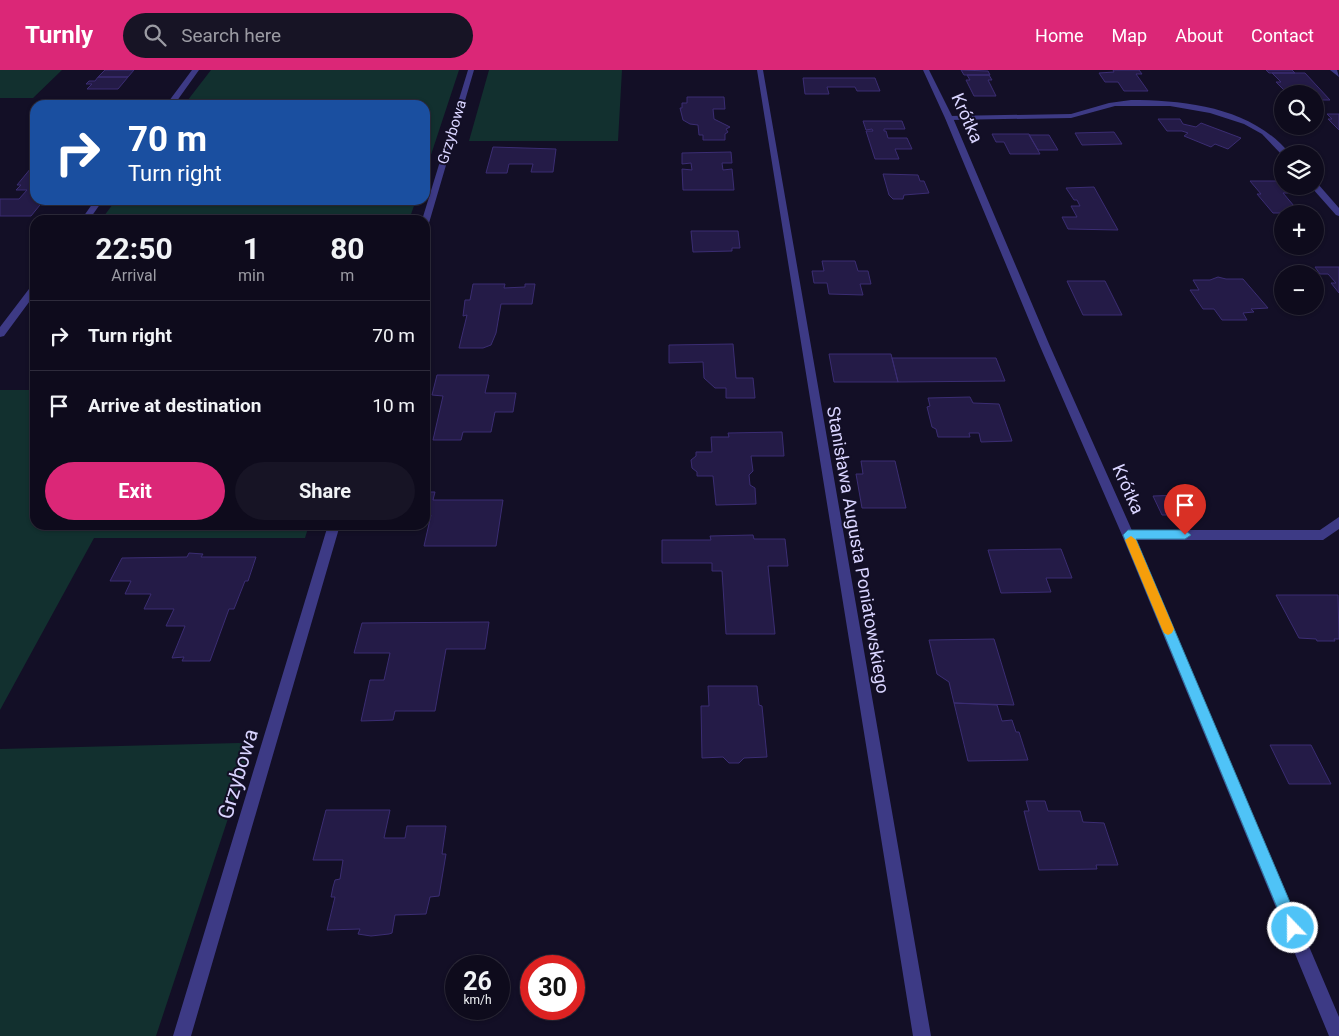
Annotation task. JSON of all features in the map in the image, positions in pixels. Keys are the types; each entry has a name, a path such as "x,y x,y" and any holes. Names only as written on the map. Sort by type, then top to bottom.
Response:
{"street":[{"path":"174,100 196,70"},
{"name":"Grzybowa","path":"427,215 471,70"},
{"name":"Stanisława Augusta Poniatowskiego","path":"760,70 922,1036"},
{"name":"Krótka","path":"926,70 949,118 1040,335 1128,535 1338,1036"},
{"path":"1333,70 1339,75"},
{"path":"949,118 1071,116 1116,104 1186,105 1259,129 1278,145"},
{"path":"1323,195 1339,213"},
{"path":"0,334 30,293"},
{"path":"1128,535 1323,535 1339,522"},
{"name":"Grzybowa","path":"182,1036 333,530"}],"green space":[{"path":"0,70 62,70 33,98 0,98"},
{"path":"211,70 459,70 430,158 430,100 188,100"},
{"path":"489,70 622,70 618,141 469,141"},
{"path":"112,205 414,205 411,215 105,215"},
{"path":"0,390 30,390 30,530 307,530 305,538 94,538 0,710"},
{"path":"239,743 252,746 156,1036 0,1036 0,749"}],"building":[{"path":"105,70 134,70 128,77 98,77"},
{"path":"961,70 988,71 990,75 964,75"},
{"path":"1113,70 1139,70 1142,74 1136,74 1148,91 1124,91 1118,82 1105,82 1099,73 1114,72"},
{"path":"1266,70 1292,70 1295,73 1269,73"},
{"path":"1272,73 1305,73 1316,85 1279,85 1276,82 1281,82"},
{"path":"967,75 989,75 992,80 988,80 996,96 974,96 966,80 970,80"},
{"path":"98,77 128,77 118,89 87,89 92,84 86,84 89,81 95,81"},
{"path":"803,78 875,78 880,91 857,91 855,87 827,87 829,94 805,94"},
{"path":"1324,94 1330,100 1324,100"},
{"path":"687,97 724,97 725,109 713,109 714,119 730,127 726,129 728,132 725,134 725,140 703,140 703,135 699,135 698,125 690,124 683,120 680,108 682,108 682,103 687,103"},
{"path":"1327,114 1339,114 1339,130 1328,119 1332,119"},
{"path":"1158,119 1180,119 1183,124 1196,127 1201,123 1241,138 1228,149 1215,144 1211,147 1184,136 1188,133 1167,131"},
{"path":"863,121 902,121 905,129 884,129 884,131 886,131 888,138 907,138 912,149 895,149 899,159 875,159 866,131 873,131 872,129 866,130"},
{"path":"1114,132 1122,144 1082,145 1075,133"},
{"path":"992,134 1029,134 1040,154 1010,154 1004,142 996,142"},
{"path":"1029,135 1049,135 1058,150 1038,150"},
{"path":"493,147 556,149 553,172 531,172 533,164 509,164 507,173 486,173"},
{"path":"731,152 732,163 722,163 723,170 732,169 734,190 683,190 682,169 692,170 691,163 682,164 682,153"},
{"path":"30,169 30,205 40,205 30,216 0,216 0,199 19,199 27,190 16,190 21,185 17,185"},
{"path":"883,174 918,175 920,181 924,181 929,193 904,195 903,199 893,199 889,195"},
{"path":"1250,181 1274,181 1274,195 1285,195 1293,205 1274,205 1273,213 1257,194 1261,194"},
{"path":"1094,187 1118,230 1068,229 1062,217 1077,217 1071,206 1080,206 1066,188"},
{"path":"691,231 738,231 740,248 732,248 732,251 693,252"},
{"path":"822,261 855,261 858,271 868,271 871,284 860,284 863,295 829,294 827,283 814,283 812,271 824,271"},
{"path":"1324,267 1339,267 1339,293 1331,283 1336,283 1328,274 1324,274"},
{"path":"1218,277 1243,279 1268,308 1251,309 1254,312 1243,313 1247,320 1222,320 1214,309 1203,309 1190,290 1199,290 1193,280 1210,280"},
{"path":"1067,281 1105,281 1122,315 1083,315"},
{"path":"473,284 505,284 504,288 525,287 525,284 535,284 532,304 501,304 496,333 491,345 483,348 459,348 467,315 463,316 465,300 470,300"},
{"path":"733,344 736,378 753,378 755,398 726,398 726,388 715,388 704,378 703,362 669,363 669,345"},
{"path":"829,354 891,354 898,382 834,382"},
{"path":"892,358 996,358 1005,381 898,382"},
{"path":"437,375 489,375 485,393 516,393 513,412 495,412 491,432 463,432 461,440 433,440 443,396 432,395"},
{"path":"970,397 973,403 999,404 1012,441 981,442 979,433 969,433 970,437 938,437 936,429 932,427 927,407 930,406 928,398"},
{"path":"782,432 784,456 751,456 753,471 749,475 750,485 755,488 756,504 716,505 713,476 697,476 697,472 692,468 691,460 696,456 696,452 712,452 711,437 729,437 728,433"},
{"path":"861,461 895,461 906,508 862,508 856,474 863,474"},
{"path":"430,492 435,492 433,500 503,500 496,546 424,546 428,530 430,530"},
{"path":"1183,495 1193,515 1162,515 1153,496"},
{"path":"753,535 754,539 785,539 788,566 768,566 775,634 726,634 722,571 712,571 712,563 662,563 662,540 711,540 710,536"},
{"path":"1061,549 1072,578 1046,578 1051,592 1001,593 988,550"},
{"path":"189,553 203,554 201,557 256,557 248,581 245,581 234,609 229,609 210,661 182,661 184,657 172,658 185,626 166,626 174,609 144,609 151,594 125,594 131,581 110,581 122,558 187,557"},
{"path":"1276,595 1338,595 1339,639 1334,639 1335,641 1317,641 1316,639 1299,638"},
{"path":"489,622 485,649 446,649 435,711 395,711 393,720 361,721 370,680 384,680 390,653 354,653 362,623"},
{"path":"994,639 1014,705 954,703 949,682 937,674 929,640"},
{"path":"708,686 757,686 759,705 762,706 767,757 744,758 739,763 729,763 723,757 702,758 701,706 709,706"},
{"path":"954,703 997,705 1002,721 1012,720 1016,732 1019,732 1028,760 968,761"},
{"path":"1270,745 1311,745 1331,784 1289,784"},
{"path":"1026,801 1045,801 1048,811 1080,811 1083,822 1104,823 1118,865 1096,865 1097,869 1039,870 1024,811 1029,811"},
{"path":"326,810 390,810 384,838 405,838 407,826 446,826 442,854 446,854 439,896 430,897 426,914 395,915 392,933 389,934 371,936 358,934 360,929 327,930 335,897 331,897 333,887 335,880 340,879 343,860 313,860"}],"slow traffic":[{"path":"1131,540 1168,629"}],"route":[{"path":"1185,535 1128,535 1293,928"}]}
